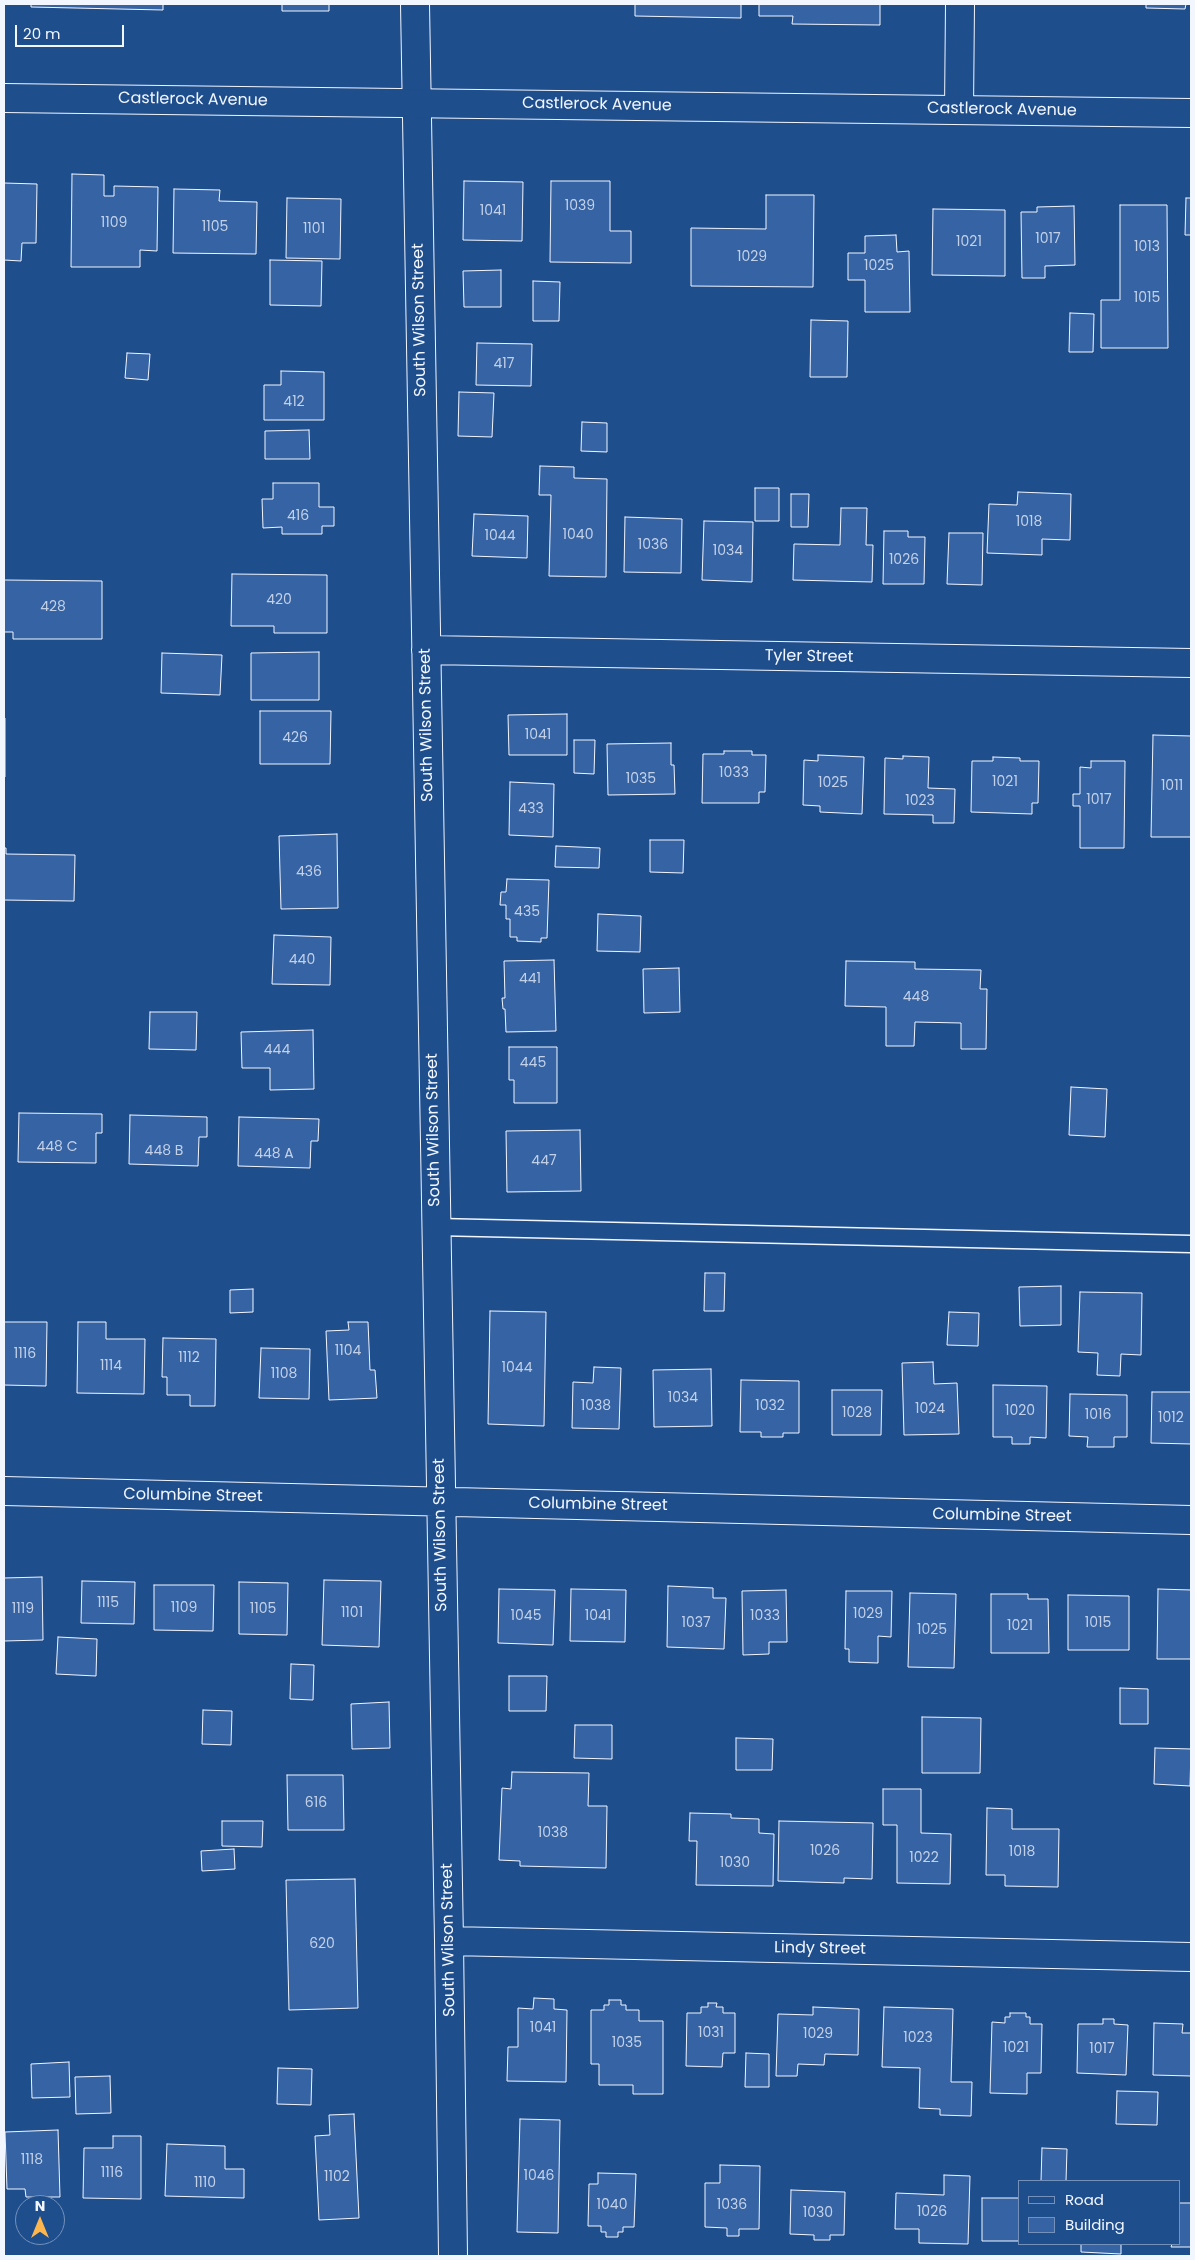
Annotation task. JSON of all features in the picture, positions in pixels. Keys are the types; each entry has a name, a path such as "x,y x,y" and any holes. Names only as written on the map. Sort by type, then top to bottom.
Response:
{"street":[{"name":"South Wilson Street","path":"415,4 453,2256"},
{"path":"959,110 960,4"},
{"name":"Castlerock Avenue","path":"4,98 1191,113"},
{"name":"Tyler Street","path":"426,650 1191,663"},
{"name":"Columbine Street","path":"4,1491 1191,1520"},
{"name":"Lindy Street","path":"449,1941 1191,1957"}],"lane":[{"path":"436,1227 1191,1244"}],"building":[{"path":"31,4 163,4 163,10 31,7"},
{"path":"282,4 329,4 329,11 282,11"},
{"path":"635,4 741,4 741,18 635,16"},
{"path":"759,4 880,4 880,25 792,24 793,16 759,16"},
{"path":"1146,4 1186,4 1185,9 1146,8"},
{"path":"72,174 104,175 104,196 114,196 114,186 158,187 157,251 140,250 140,267 71,267"},
{"path":"464,181 523,182 522,241 463,240"},
{"path":"551,181 610,181 610,231 631,231 631,263 550,262"},
{"path":"4,183 37,184 36,243 22,243 21,261 4,260"},
{"path":"174,189 220,190 219,201 257,202 256,254 173,253"},
{"path":"766,195 814,195 813,287 691,286 691,228 766,229"},
{"path":"287,198 341,199 340,259 286,258"},
{"path":"1186,198 1191,198 1191,235 1185,235"},
{"path":"1120,205 1167,205 1168,348 1101,348 1101,300 1120,300"},
{"path":"1074,206 1075,265 1045,266 1045,278 1022,278 1021,212 1037,212 1037,207"},
{"path":"933,209 1005,210 1005,276 932,275"},
{"path":"896,235 897,252 909,251 910,312 865,312 865,280 848,280 848,253 865,253 865,236"},
{"path":"270,260 322,261 321,306 270,305"},
{"path":"501,270 501,307 464,307 463,271"},
{"path":"533,281 560,282 559,321 533,321"},
{"path":"1070,313 1094,314 1093,352 1069,352"},
{"path":"811,320 848,321 847,377 810,377"},
{"path":"477,343 532,344 531,386 476,385"},
{"path":"127,353 150,354 148,380 125,378"},
{"path":"281,371 324,372 324,420 264,420 264,385 281,385"},
{"path":"459,392 494,393 492,437 458,436"},
{"path":"582,422 607,423 607,452 581,451"},
{"path":"309,430 310,459 265,459 265,431"},
{"path":"540,466 574,467 574,478 607,479 606,577 549,576 551,495 539,495"},
{"path":"273,483 319,483 319,507 334,507 334,526 322,526 322,534 282,534 282,527 263,528 262,499 273,499"},
{"path":"755,488 779,488 779,521 755,521"},
{"path":"1018,492 1071,494 1070,540 1042,539 1042,555 987,553 989,504 1017,505"},
{"path":"791,494 809,494 808,527 791,527"},
{"path":"841,508 867,508 866,545 873,545 872,582 793,580 794,544 840,545"},
{"path":"474,514 528,516 527,558 472,556"},
{"path":"625,517 682,519 681,573 624,572"},
{"path":"704,521 753,522 752,582 702,580"},
{"path":"884,531 908,531 908,537 925,537 924,584 883,584"},
{"path":"949,533 983,533 982,585 947,584"},
{"path":"232,574 327,575 327,633 274,633 274,626 231,626"},
{"path":"4,580 102,581 102,639 13,639 13,632 4,632"},
{"path":"319,652 319,700 251,700 251,653"},
{"path":"162,653 222,655 220,695 161,693"},
{"path":"260,711 331,711 330,764 260,764"},
{"path":"567,714 567,755 509,755 508,715"},
{"path":"5,718 5,777 4,777"},
{"path":"1153,735 1191,736 1191,837 1151,837"},
{"path":"574,740 595,740 594,774 574,773"},
{"path":"671,743 671,765 674,765 675,794 608,795 607,744"},
{"path":"724,751 752,751 752,755 766,755 765,792 759,792 759,803 702,803 703,754 724,754"},
{"path":"818,755 864,757 862,814 820,812 820,806 803,805 804,760 818,761"},
{"path":"903,756 929,757 928,788 955,789 954,823 933,823 933,815 884,814 885,758 903,759"},
{"path":"993,757 1020,758 1020,761 1039,761 1038,803 1032,803 1032,814 971,812 972,761 993,761"},
{"path":"1091,761 1125,761 1124,848 1080,848 1080,806 1073,806 1073,794 1080,794 1080,767 1091,768"},
{"path":"510,782 554,784 553,837 509,835"},
{"path":"337,834 338,908 281,909 279,836"},
{"path":"650,840 684,840 683,873 650,872"},
{"path":"556,846 600,848 599,868 555,867"},
{"path":"4,848 6,848 6,854 75,855 74,901 4,900"},
{"path":"507,879 549,880 547,938 541,938 541,942 517,941 517,937 510,937 510,919 506,919 506,905 500,905 501,892 506,892"},
{"path":"598,914 641,916 640,952 597,951"},
{"path":"274,935 331,937 330,985 272,984"},
{"path":"554,960 556,1031 506,1032 505,1009 503,1009 502,998 505,998 504,961"},
{"path":"846,961 915,962 915,969 981,970 980,989 987,989 986,1049 961,1049 961,1023 915,1022 914,1046 886,1046 886,1007 845,1006"},
{"path":"679,968 680,1012 644,1013 643,969"},
{"path":"150,1012 197,1012 196,1050 149,1049"},
{"path":"313,1030 314,1089 270,1090 270,1068 242,1068 241,1032"},
{"path":"509,1047 557,1047 557,1103 514,1103 514,1080 509,1080"},
{"path":"1071,1087 1107,1089 1105,1137 1069,1135"},
{"path":"19,1113 102,1114 102,1133 96,1133 96,1163 18,1162"},
{"path":"130,1115 207,1117 207,1137 199,1137 198,1166 129,1164"},
{"path":"239,1117 319,1119 318,1141 311,1141 310,1168 238,1166"},
{"path":"580,1130 581,1191 507,1192 506,1131"},
{"path":"705,1273 725,1273 724,1311 704,1311"},
{"path":"1061,1286 1061,1325 1020,1326 1019,1287"},
{"path":"253,1289 253,1312 230,1313 230,1290"},
{"path":"1080,1292 1142,1293 1141,1355 1121,1354 1120,1376 1097,1375 1098,1353 1078,1352"},
{"path":"490,1311 546,1312 544,1426 488,1424"},
{"path":"949,1312 979,1313 978,1346 947,1345"},
{"path":"4,1322 47,1322 46,1386 4,1385"},
{"path":"78,1322 106,1322 106,1339 145,1339 144,1394 77,1393"},
{"path":"348,1322 368,1322 370,1370 375,1370 377,1398 329,1400 326,1331 349,1330"},
{"path":"163,1338 216,1339 215,1406 190,1406 190,1395 167,1395 167,1377 162,1377"},
{"path":"261,1348 310,1349 309,1399 259,1398"},
{"path":"933,1362 934,1384 957,1383 959,1434 904,1435 902,1363"},
{"path":"594,1367 621,1368 619,1429 572,1428 573,1382 593,1383"},
{"path":"711,1369 712,1426 654,1427 653,1370"},
{"path":"741,1380 799,1381 799,1433 783,1433 783,1437 761,1437 761,1432 740,1432"},
{"path":"993,1385 1047,1386 1046,1438 1030,1437 1030,1444 1012,1444 1012,1437 993,1437"},
{"path":"832,1390 882,1390 881,1435 832,1435"},
{"path":"1152,1392 1191,1392 1191,1444 1151,1443"},
{"path":"1070,1394 1127,1395 1127,1437 1114,1437 1114,1447 1087,1447 1088,1437 1069,1436"},
{"path":"42,1577 43,1640 4,1641 4,1578"},
{"path":"324,1580 381,1581 379,1647 322,1645"},
{"path":"82,1581 135,1582 134,1624 81,1623"},
{"path":"239,1582 288,1583 287,1635 239,1634"},
{"path":"154,1585 214,1585 213,1631 154,1630"},
{"path":"668,1586 713,1588 713,1598 726,1598 724,1649 667,1647"},
{"path":"499,1589 555,1590 553,1645 498,1643"},
{"path":"571,1589 626,1590 625,1642 570,1641"},
{"path":"1158,1589 1191,1590 1191,1659 1157,1659"},
{"path":"786,1590 787,1642 769,1642 769,1654 743,1655 742,1591"},
{"path":"846,1591 892,1591 891,1637 878,1636 878,1663 849,1662 849,1649 845,1649"},
{"path":"910,1593 956,1594 954,1668 908,1667"},
{"path":"991,1594 1028,1594 1028,1599 1048,1599 1049,1653 991,1653"},
{"path":"1068,1595 1129,1596 1129,1650 1068,1650"},
{"path":"58,1637 97,1639 96,1676 56,1674"},
{"path":"291,1664 314,1665 313,1700 290,1699"},
{"path":"509,1676 547,1676 546,1711 509,1711"},
{"path":"1120,1688 1148,1689 1148,1724 1120,1724"},
{"path":"389,1702 390,1748 352,1749 351,1704"},
{"path":"203,1710 232,1711 231,1745 202,1744"},
{"path":"922,1717 981,1718 980,1773 922,1773"},
{"path":"575,1725 612,1725 612,1759 574,1758"},
{"path":"736,1738 773,1739 772,1770 736,1770"},
{"path":"1155,1748 1191,1749 1190,1786 1154,1784"},
{"path":"512,1772 589,1773 588,1806 607,1806 606,1868 520,1866 520,1861 499,1860 502,1788 511,1789"},
{"path":"287,1775 343,1775 344,1830 288,1830"},
{"path":"883,1789 921,1789 921,1833 951,1834 950,1884 897,1883 897,1825 883,1825"},
{"path":"987,1808 1012,1809 1012,1829 1059,1829 1058,1887 1005,1886 1005,1875 986,1875"},
{"path":"690,1813 731,1814 731,1818 759,1819 759,1833 774,1834 773,1886 696,1885 697,1841 689,1841"},
{"path":"222,1821 263,1821 262,1847 222,1846"},
{"path":"779,1821 873,1823 872,1879 844,1878 844,1883 778,1881"},
{"path":"234,1849 235,1869 202,1871 201,1851"},
{"path":"355,1879 358,2008 289,2010 286,1880"},
{"path":"534,1998 554,1999 554,2009 567,2010 566,2082 507,2081 508,2047 518,2047 518,2008 533,2009"},
{"path":"609,2000 621,2000 621,2005 626,2005 626,2010 639,2010 639,2021 663,2021 663,2094 633,2094 633,2085 599,2085 599,2064 591,2064 591,2010 604,2010 604,2005 609,2005"},
{"path":"708,2003 717,2003 716,2007 723,2007 723,2013 735,2013 735,2053 723,2053 722,2067 686,2066 687,2013 701,2013 701,2007 708,2007"},
{"path":"813,2007 859,2009 858,2055 825,2054 824,2065 798,2064 797,2076 776,2076 778,2014 813,2015"},
{"path":"884,2007 953,2009 951,2082 972,2082 971,2116 940,2115 940,2109 919,2108 920,2068 882,2067"},
{"path":"1010,2013 1026,2013 1026,2017 1030,2017 1030,2024 1042,2024 1041,2073 1027,2073 1027,2094 990,2093 992,2022 1005,2023 1005,2017 1010,2017"},
{"path":"1103,2019 1114,2019 1114,2024 1128,2025 1126,2075 1077,2073 1078,2024 1103,2024"},
{"path":"1154,2023 1183,2024 1182,2033 1191,2033 1191,2076 1153,2075"},
{"path":"746,2053 769,2054 769,2087 745,2087"},
{"path":"69,2062 70,2097 32,2098 31,2064"},
{"path":"278,2068 312,2069 311,2105 277,2104"},
{"path":"110,2076 111,2113 76,2114 75,2077"},
{"path":"1117,2091 1158,2092 1157,2125 1116,2124"},
{"path":"354,2114 359,2218 319,2220 315,2136 330,2135 329,2115"},
{"path":"520,2119 560,2120 558,2233 517,2232"},
{"path":"58,2130 60,2195 26,2195 25,2189 7,2189 5,2132"},
{"path":"113,2136 141,2136 141,2199 83,2198 84,2148 113,2148"},
{"path":"167,2144 225,2146 225,2169 244,2169 244,2198 165,2196"},
{"path":"1042,2148 1067,2149 1066,2180 1041,2180"},
{"path":"720,2165 760,2166 759,2229 739,2229 739,2236 727,2236 727,2228 705,2227 705,2183 720,2183"},
{"path":"598,2173 636,2174 634,2227 623,2227 623,2232 618,2232 618,2237 606,2237 606,2232 601,2232 601,2226 588,2226 589,2184 598,2184"},
{"path":"944,2175 970,2176 968,2244 919,2243 919,2229 895,2229 896,2193 944,2195"},
{"path":"791,2190 845,2192 844,2235 830,2235 830,2240 814,2240 814,2235 790,2234"},
{"path":"982,2198 1018,2198 1018,2241 982,2241"},
{"path":"1180,2203 1191,2203 1191,2247 1171,2247 1172,2245 1180,2245"},
{"path":"1081,2245 1121,2245 1121,2254 1081,2252"}]}
